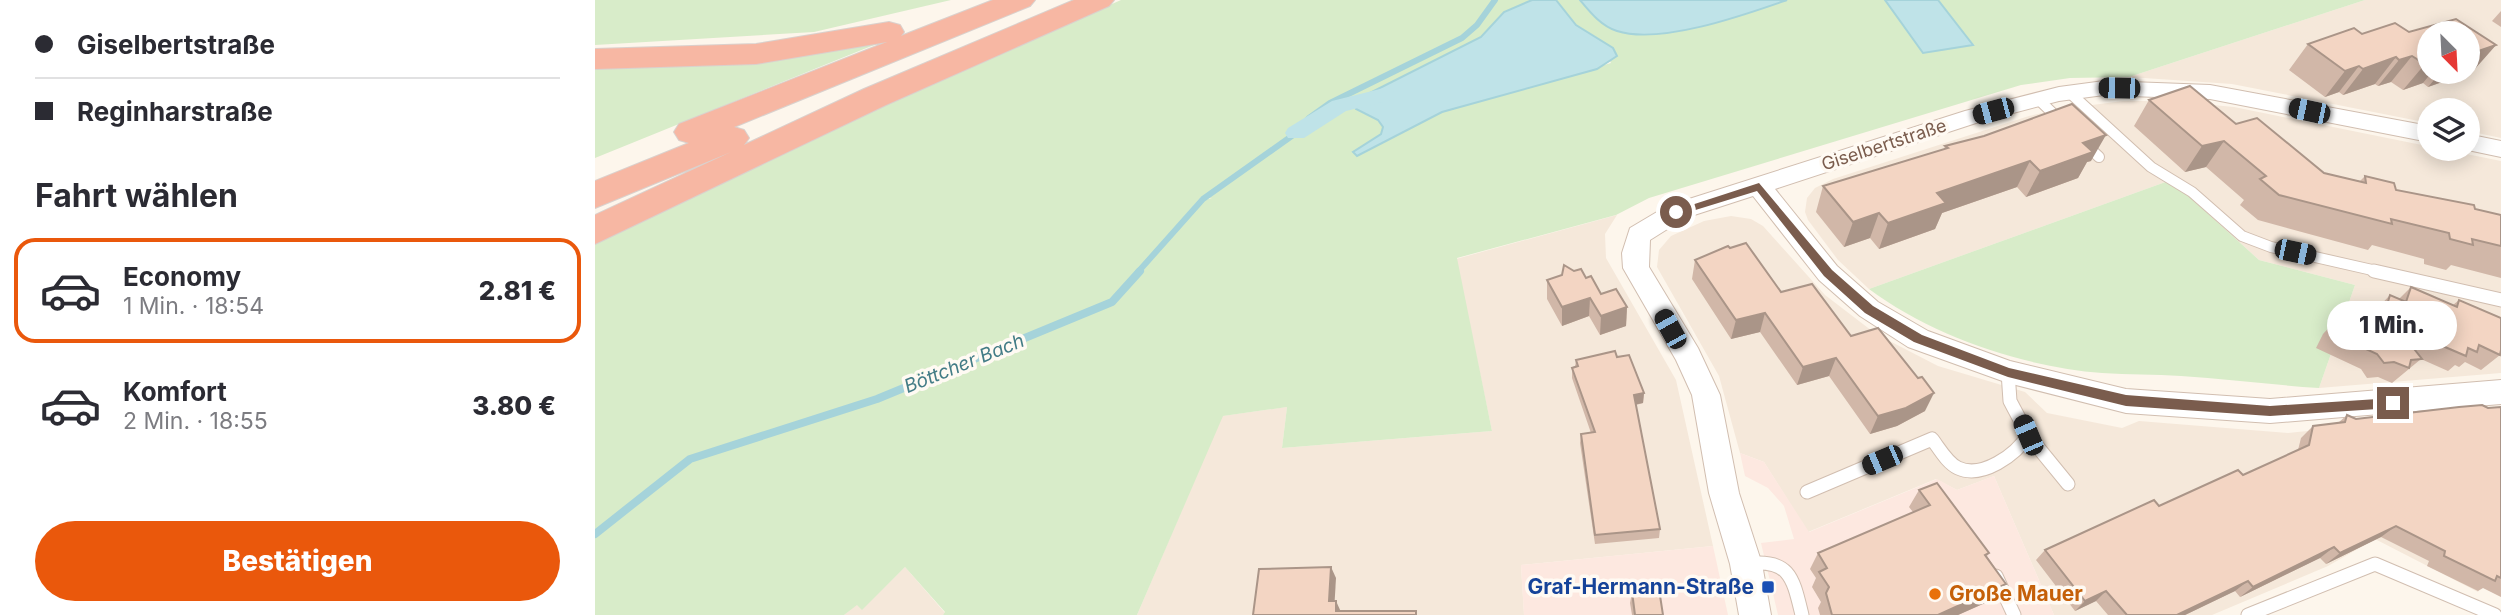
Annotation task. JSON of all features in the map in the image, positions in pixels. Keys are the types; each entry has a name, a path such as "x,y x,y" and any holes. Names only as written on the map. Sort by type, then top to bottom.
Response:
{"highway":[{"path":"595,59 697,58 801,49 897,31 998,0"},
{"path":"595,172 1020,0"},
{"path":"595,195 1070,0"},
{"path":"595,231 875,97 1098,0"}],"street":[{"name":"Giselbertstraße","path":"1746,564 1724,493 1706,395 1688,356 1636,268 1635,253 1639,235 1676,212 1973,116 2069,92 2104,88 2210,92 2417,132"},
{"path":"2480,145 2501,149"},
{"path":"1759,186 1828,273 1869,310 1918,339 2008,372 2126,401 2270,411 2501,392"},
{"path":"1746,564 1755,615"}],"lane":[{"path":"2069,92 2151,167 2192,192 2242,236 2271,247 2501,300"},
{"path":"2038,99 2099,157"},
{"path":"2008,372 2010,401 2028,435 2068,484"},
{"path":"1807,492 1933,439 1957,467 1966,470 1986,466 2013,453 2024,445 2028,435"},
{"path":"1746,564 1766,559 1779,563 1790,573 1802,615"},
{"path":"2248,615 2375,564 2495,615"},
{"path":"1996,576 2014,615"}],"shaded area":[{"path":"2365,0 2501,0 2501,138 2480,134 2480,98 2417,98 2417,121 2232,84 2129,77"},
{"path":"2123,101 2170,101 2234,107 2417,144 2417,161 2480,161 2480,157 2501,161 2501,373 2319,388 2355,285 2259,260 2171,180 1869,289 1838,260 1808,220 1805,212 1807,198 1815,188 1833,179 2029,116"},
{"path":"1617,215 1605,234 1606,258 1676,380 1713,546 1521,565 1524,615 1137,615 1222,416 1287,407 1282,448 1492,431 1456,259"},
{"path":"1731,216 1751,219 1763,226 1825,295 1876,334 1938,366 2025,392 2047,413 2122,428 2139,421 2288,433 2501,411 2501,597 2480,586 2478,592 2375,539 2328,566 2212,615 2054,615 1994,476 1957,490 1936,479 1808,532 1764,462 1740,453 1719,376 1657,267 1659,250 1671,236 1704,221"},
{"path":"1740,453 1764,462 1809,532 1937,479 1957,490 1994,476 2054,615 1778,615 1761,543 1794,539 1784,506 1768,488 1745,476"},
{"path":"1713,546 1728,615 1524,615 1521,565"},
{"path":"905,567 945,613 943,615 844,615 857,604 862,609"}],"green space":[{"path":"595,0 951,0 814,32 595,45"},
{"path":"1121,0 1532,0 1504,12 1481,37 1358,99 1357,109 1378,120 1383,127 1381,134 1357,156 1442,112 1611,63 1598,38 1576,25 1556,0 1580,0 1594,17 1677,32 1787,0 1885,0 1923,53 1972,45 1938,0 2365,0 2129,77 2070,78 2021,85 1649,198 1616,215 1457,258 1492,431 1282,448 1287,407 1223,416 1137,615 943,615 945,612 905,567 862,610 857,605 844,615 595,615 595,537 695,459 883,397 1116,301 1204,200 1212,198 1201,197 1112,300 885,394 691,457 595,532 595,243 797,144"},
{"path":"903,34 864,49 595,158 595,64"},
{"path":"2171,180 2259,260 2355,285 2319,388 2181,376 2102,373 2041,364 1950,335 1894,306 1869,289"}],"water":[{"path":"1532,0 1556,0 1576,25 1613,48 1617,56 1597,69 1442,112 1357,156 1353,152 1381,134 1383,127 1378,120 1356,109 1358,99 1481,37 1504,12"},
{"path":"1580,0 1787,0 1702,26 1656,34 1635,34 1606,26"},
{"path":"1885,0 1938,0 1973,45 1923,53"}],"building":[{"path":"2395,23 2409,32 2417,30 2417,59 2412,56 2399,60 2396,57 2363,69 2359,66 2345,71 2308,44 2354,28 2362,34"},
{"path":"2480,35 2496,45 2480,51"},
{"path":"2190,86 2236,124 2257,118 2324,173 2366,183 2365,176 2394,183 2396,190 2474,205 2475,209 2501,215 2501,246 2472,239 2473,245 2450,239 2449,233 2391,219 2392,224 2279,195 2260,179 2266,176 2224,141 2202,146 2149,100"},
{"path":"2072,104 2106,135 2083,143 2093,152 2040,171 2030,161 1937,193 1946,203 1888,223 1879,213 1853,222 1823,186 1948,148 1945,146 1984,136"},
{"path":"1746,243 1781,292 1812,284 1851,336 1878,328 1918,378 1922,377 1934,393 1906,408 1878,416 1836,358 1803,367 1765,313 1736,320 1695,260 1728,246 1730,248"},
{"path":"1564,265 1574,271 1581,269 1586,278 1591,276 1601,294 1616,289 1627,307 1601,316 1590,298 1562,307 1547,280 1562,275"},
{"path":"2411,287 2457,307 2459,300 2501,318 2500,355 2479,345 2477,352 2468,348 2466,356 2396,326 2422,359 2411,360 2409,368 2394,362 2384,363 2377,354 2331,333 2337,319 2372,333 2376,323 2381,325 2390,295 2406,302"},
{"path":"1615,351 1617,357 1629,355 1644,393 1634,395 1660,529 1595,535 1581,434 1595,432 1572,368 1578,366 1576,360"},
{"path":"2482,405 2488,408 2501,407 2501,578 2497,576 2495,581 2444,556 2445,551 2396,526 2340,553 2334,547 2253,587 2248,581 2177,615 2127,615 2106,591 2085,601 2045,550 2154,500 2159,506 2238,470 2243,475 2309,445 2313,426 2345,422 2347,415 2356,419"},
{"path":"1937,483 1989,553 1985,555 2006,584 1938,615 1832,615 1826,593 1829,587 1819,572 1827,568 1818,553 1930,505 1919,490"},
{"path":"1331,567 1329,601 1336,601 1336,611 1416,611 1416,615 1253,615 1259,569"},
{"path":"1659,589 1663,615 1635,615 1632,592"}],"waterway":[{"name":"Böttcher Bach","path":"1138,272 1203,199 1296,133 1309,118 1330,103 1462,38 1477,25 1495,0"},
{"name":"Böttcher Bach","path":"1296,133 1339,106 1388,94"},
{"name":"Böttcher Bach","path":"595,534 690,459 877,399 1112,302 1140,271"}],"place":[{"name":"Graf-Hermann-Straße","path":"1768,587"},
{"name":"Große Mauer","path":"1935,594"}],"route":[{"path":"1676,212 1759,186 1828,273 1869,310 1918,339 2008,372 2126,401 2270,411 2393,403"}]}
